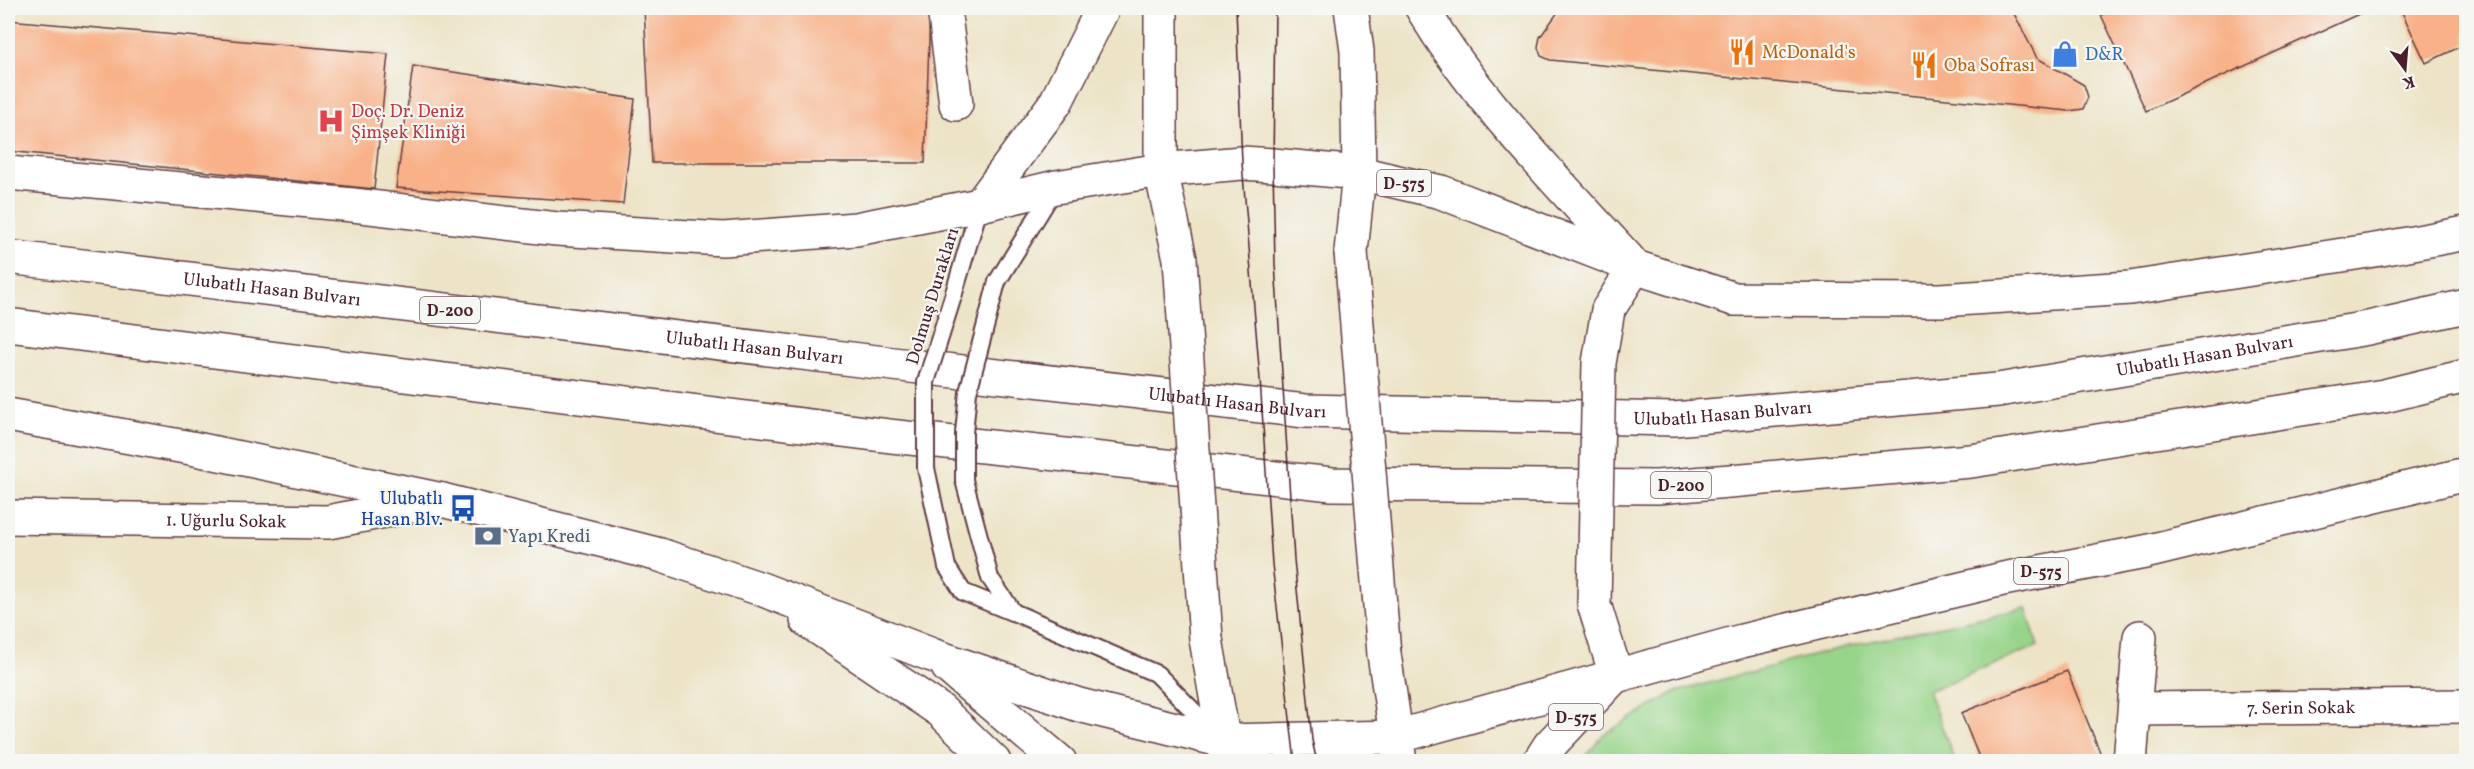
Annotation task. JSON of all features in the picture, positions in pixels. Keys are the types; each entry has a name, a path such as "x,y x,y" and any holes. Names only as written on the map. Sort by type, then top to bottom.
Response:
{"main road":[{"path":"944,8 956,104"},
{"path":"981,205 1056,102 1103,8"},
{"path":"1161,8 1161,170 1180,259 1206,639 1225,751"},
{"path":"1352,8 1357,51 1359,173 1351,252 1384,654 1398,749"},
{"path":"8,415 191,448 442,500 660,555 761,589 933,655 1079,705 1225,751 1398,749 1616,675 1594,604 1599,363 1608,310 1635,267 1510,128 1456,58 1422,8"},
{"name":"D-575","path":"1161,170 1242,163 1359,173 1441,192 1635,267 1734,298 1940,300 2130,288 2381,249 2466,233"},
{"path":"8,173 353,205 557,229 723,239 856,229 981,205 1056,187 1161,170"},
{"name":"Ulubatlı Hasan Bulvarı","path":"8,257 881,363 1305,411 1674,419 1998,390 2368,328 2466,306"},
{"name":"D-200","path":"8,325 890,436 1332,484 1657,487 1971,461 2384,396 2466,376"},
{"name":"D-575","path":"1539,762 1550,745 1616,675 1742,641 2002,579 2145,552 2466,474"},
{"name":"1. Uğurlu Sokak","path":"8,517 328,522 442,500"},
{"path":"761,589 941,711 994,762"},
{"path":"2130,762 2140,637"},
{"path":"933,655 1060,762"},
{"name":"7. Serin Sokak","path":"2135,709 2466,706"}],"lane":[{"path":"1357,51 1365,8"},
{"path":"1013,612 990,578 964,480 964,433 968,392 997,282 1056,187"},
{"name":"Dolmuş Durakları","path":"981,205 926,382 926,468 947,567 963,592 1157,674 1225,751"}],"green space":[{"path":"2026,608 2038,646 1928,691 1955,761 1582,761 1603,735 1675,692 1849,646"}],"building":[{"path":"644,8 930,8 925,163 652,163"},
{"path":"1561,8 2011,8 2037,58 2084,85 2088,97 2083,109 2069,111 1550,60 1541,56 1538,47 1540,37"},
{"path":"2117,8 2372,8 2146,111 2101,15"},
{"path":"2400,8 2466,8 2466,44 2426,63"},
{"path":"8,20 388,54 374,189 8,151"},
{"path":"413,66 635,99 623,204 396,188"},
{"path":"2067,671 2104,762 1981,762 1961,713"}],"tram line":[{"path":"1236,8 1242,163 1260,379 1272,564 1295,762"},
{"path":"1275,8 1273,165 1275,264 1294,559 1312,740 1317,762"}],"place":[{"name":"McDonald's","path":"1742,52"},
{"name":"D&R","path":"2065,54"},
{"name":"Oba Sofrası","path":"1924,65"},
{"name":"Doç. Dr. Deniz Şimşek Kliniği","path":"331,121"},
{"name":"Ulubatlı Hasan Blv.","path":"463,508"},
{"name":"Yapı Kredi","path":"488,536"}]}
